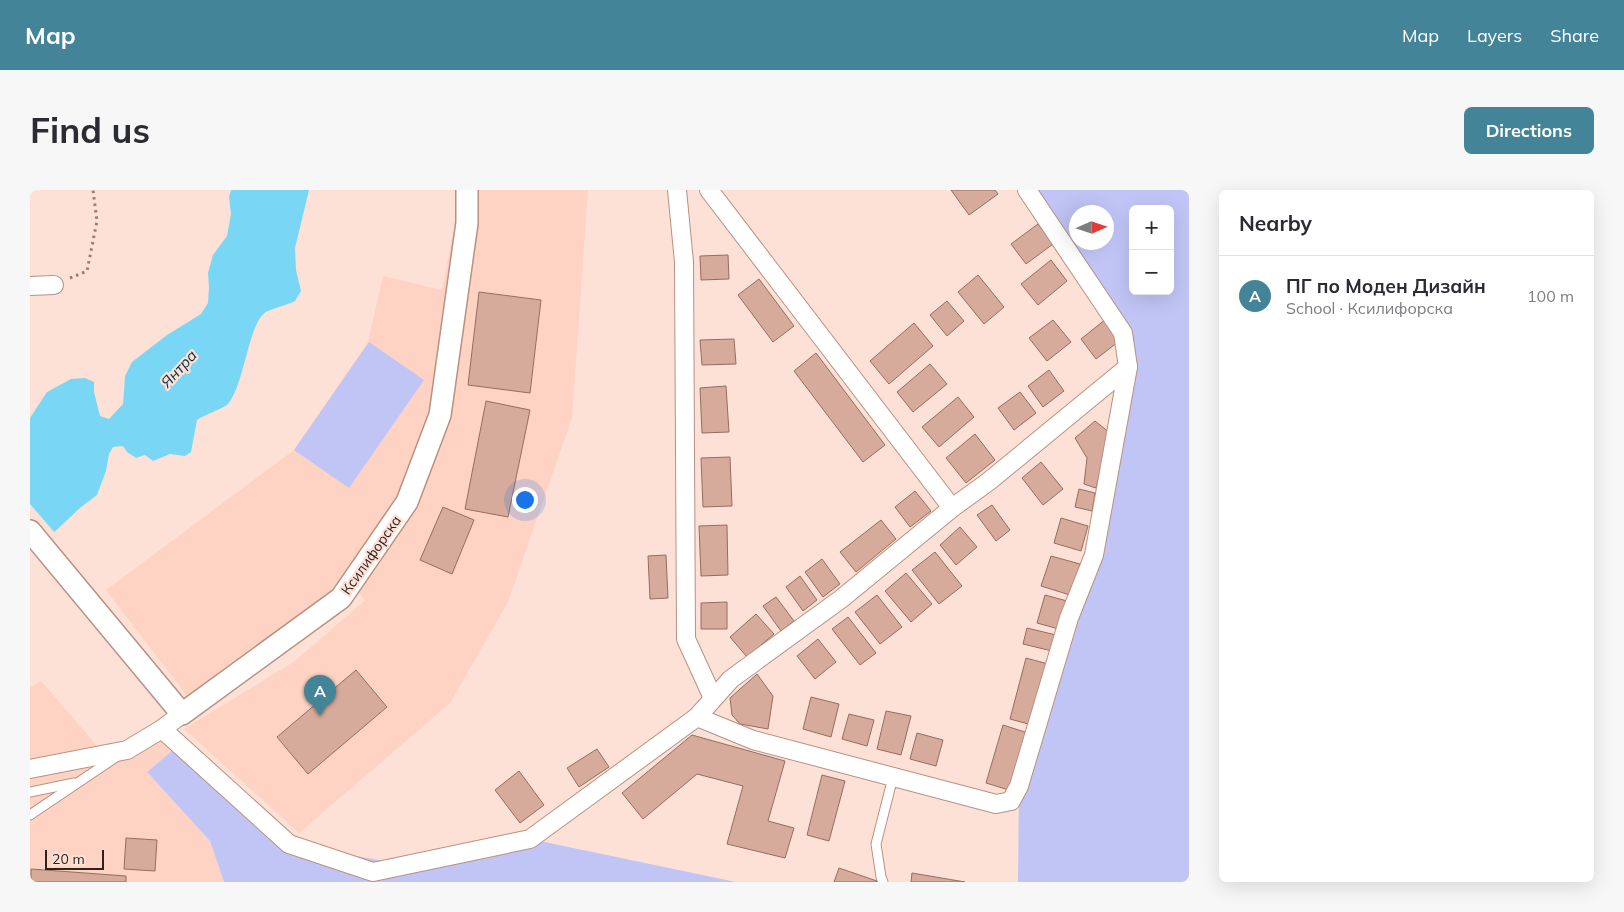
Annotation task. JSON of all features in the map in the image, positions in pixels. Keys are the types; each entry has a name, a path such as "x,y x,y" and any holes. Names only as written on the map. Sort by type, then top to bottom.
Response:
{"street":[{"name":"Ксилифорска","path":"30,769 126,750 162,729 341,598 407,502 440,415 467,223 467,190"},
{"path":"677,190 684,262 686,639 713,698"},
{"path":"710,190 952,508"},
{"path":"697,717 752,740 996,804 1010,801 1019,786 1069,618 1094,555 1128,368 1123,333 1027,190"},
{"path":"30,286 54,285"},
{"path":"162,729 289,844 373,872 530,839 697,717 731,679 841,599 1128,368"},
{"path":"30,531 182,714"}],"lane":[{"path":"30,815 126,750"},
{"path":"883,882 876,844 893,777"},
{"path":"30,792 78,783"}],"path":[{"path":"54,285 87,271 96,221 93,190"}],"shaded area":[{"path":"456,190 588,190 572,418 508,602 450,703 299,833 184,729 295,661 365,600 351,584 194,705 106,590 294,450 368,342 383,276 442,290 455,222"},
{"path":"1027,190 1189,190 1189,882 1018,882 1019,786 1094,555 1123,333"},
{"path":"369,342 424,380 349,488 294,450"},
{"path":"41,681 105,755 162,729 179,745 147,772 210,841 224,882 30,882 30,687"},
{"path":"179,745 290,844 384,861 530,839 736,882 224,882 210,841 147,772"}],"water":[{"name":"Янтра","path":"231,190 309,190 295,248 296,270 301,291 295,301 266,312 260,318 255,328 234,395 226,406 197,420 191,452 185,456 170,454 153,461 145,455 136,458 127,452 123,446 113,447 109,454 106,471 97,495 81,507 30,555 30,418 47,392 71,379 85,378 94,382 94,392 100,416 109,419 123,404 125,376 132,362 167,335 201,314 208,303 208,273 213,255 227,236 231,214 229,197"}],"pier":[{"path":"30,504 56,534 30,558"}],"building":[{"path":"951,190 995,190 998,194 969,215"},
{"path":"1038,224 1053,244 1026,264 1011,244"},
{"path":"728,255 729,279 701,280 700,256"},
{"path":"1051,260 1067,281 1038,305 1021,284"},
{"path":"978,275 1004,307 984,324 958,292"},
{"path":"759,279 794,326 773,342 738,295"},
{"path":"479,292 541,300 530,393 468,385"},
{"path":"947,301 964,321 947,336 930,315"},
{"path":"1106,319 1122,339 1096,359 1081,339"},
{"path":"1053,320 1071,342 1047,361 1029,338"},
{"path":"914,323 933,346 889,384 870,361"},
{"path":"734,339 736,364 702,365 700,340"},
{"path":"816,353 885,445 863,462 794,371"},
{"path":"930,364 947,384 913,412 897,392"},
{"path":"1049,370 1064,391 1043,407 1028,386"},
{"path":"726,386 729,432 702,433 700,388"},
{"path":"1020,392 1036,413 1014,430 998,408"},
{"path":"958,397 974,417 939,447 922,427"},
{"path":"486,401 530,410 508,517 465,509"},
{"path":"1095,421 1110,433 1096,488 1084,484 1087,458 1075,438"},
{"path":"975,434 995,460 966,483 946,458"},
{"path":"730,457 732,506 703,507 701,458"},
{"path":"1041,462 1063,489 1043,505 1022,478"},
{"path":"1079,489 1095,493 1092,511 1075,507"},
{"path":"915,491 931,511 910,527 895,507"},
{"path":"992,505 1010,530 996,541 977,515"},
{"path":"443,507 474,520 452,574 420,560"},
{"path":"1061,518 1088,526 1081,551 1054,543"},
{"path":"881,520 896,539 856,572 840,552"},
{"path":"727,525 728,575 701,576 699,526"},
{"path":"960,527 977,547 956,565 940,545"},
{"path":"935,552 962,586 939,604 912,570"},
{"path":"666,555 668,598 650,599 648,556"},
{"path":"1051,556 1080,564 1070,595 1041,586"},
{"path":"822,559 840,584 823,597 805,572"},
{"path":"906,573 932,604 911,622 885,591"},
{"path":"800,576 817,600 803,611 786,587"},
{"path":"877,595 902,627 880,644 855,612"},
{"path":"1045,595 1067,601 1059,629 1037,623"},
{"path":"776,597 794,621 781,631 763,606"},
{"path":"727,602 727,629 701,629 701,603"},
{"path":"756,614 774,634 747,657 730,637"},
{"path":"848,617 876,653 860,665 832,629"},
{"path":"1027,628 1056,635 1052,651 1023,644"},
{"path":"818,639 836,662 815,679 797,656"},
{"path":"1026,658 1048,664 1032,725 1010,719"},
{"path":"356,670 387,707 308,774 277,737"},
{"path":"757,674 773,696 768,729 740,724 732,715 730,698"},
{"path":"811,697 839,704 831,737 803,729"},
{"path":"886,711 911,716 901,755 877,749"},
{"path":"849,714 874,720 867,746 842,739"},
{"path":"1003,725 1028,733 1012,791 986,783"},
{"path":"917,733 943,740 936,766 910,759"},
{"path":"692,735 785,761 768,821 794,828 785,858 727,844 743,786 697,774 643,819 622,793"},
{"path":"597,749 609,767 579,787 567,768"},
{"path":"519,771 544,805 520,823 495,790"},
{"path":"822,775 845,781 829,841 807,835"},
{"path":"126,838 157,840 155,871 124,869"},
{"path":"839,868 877,881 877,882 834,882"},
{"path":"31,869 126,876 126,882 31,882"},
{"path":"912,873 965,882 911,882"}],"place":[{"name":"ПГ по Моден Дизайн","path":"320,716"}]}
